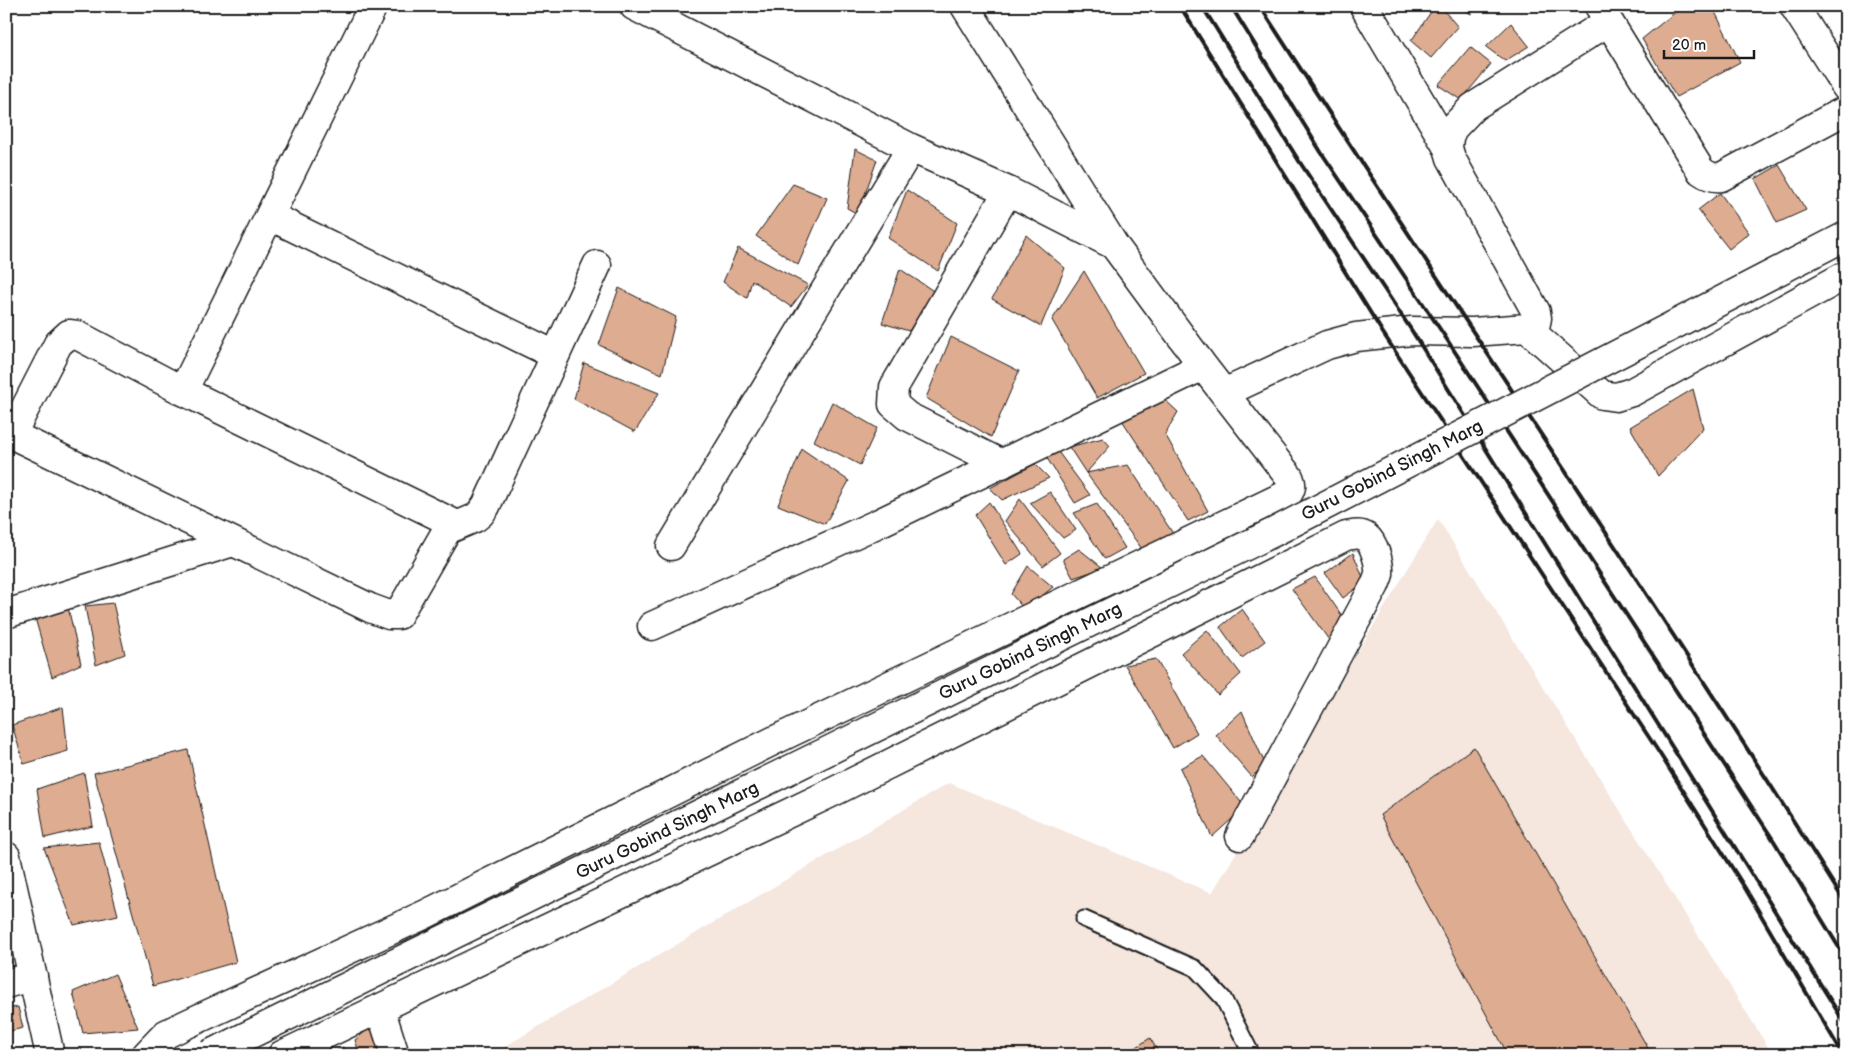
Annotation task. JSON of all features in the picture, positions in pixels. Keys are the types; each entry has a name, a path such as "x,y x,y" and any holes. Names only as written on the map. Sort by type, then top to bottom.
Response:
{"street":[{"path":"183,391 373,6"},
{"path":"634,6 911,148 1008,191 1114,245"},
{"path":"146,1055 166,1034 426,914 773,741 1288,494 1292,488 1290,477 1203,366 1114,245 964,6"},
{"path":"1224,393 1327,346 1356,337 1412,331 1473,332 1527,328 1536,323 1536,312 1451,158 1448,148 1364,6"},
{"path":"1794,6 1846,87"},
{"path":"1448,148 1449,137 1453,128 1473,106 1604,14 1701,171 1710,176 1722,177 1846,110"},
{"path":"671,546 911,148"},
{"path":"1002,464 907,416 893,404 894,387 1008,191"},
{"path":"270,216 555,354"},
{"name":"Guru Gobind Singh Marg","path":"208,1055 1274,532 1846,236"},
{"path":"458,525 183,391 77,335 69,334 58,344 14,430 17,437 233,542 370,608 388,615 398,615 447,530 475,518 486,506 597,265"},
{"path":"1527,328 1602,395 1616,397 1632,392 1846,275"},
{"path":"652,626 878,523 1203,366"},
{"path":"282,1055 833,792 1346,536 1357,534 1365,536 1370,543 1379,567 1379,575 1375,585 1240,836"},
{"path":"6,614 233,542"},
{"path":"6,856 50,1055"},
{"path":"6,984 33,976"},
{"path":"380,1008 395,1055"}],"lane":[{"path":"1084,919 1195,968 1223,998 1252,1055"}],"shaded area":[{"path":"1438,519 1773,1055 504,1055 499,1050 949,783 1212,893"}],"building":[{"path":"1435,6 1440,6 1458,27 1431,58 1411,41"},
{"path":"1459,6 1476,6 1471,14"},
{"path":"1683,6 1712,6 1740,62 1676,97 1642,39"},
{"path":"1511,23 1529,46 1505,61 1486,47"},
{"path":"1470,47 1491,64 1461,100 1438,85"},
{"path":"855,149 877,160 858,214 847,208"},
{"path":"1779,165 1806,210 1777,223 1755,179"},
{"path":"793,184 827,198 798,265 756,236"},
{"path":"907,190 957,223 938,271 888,238"},
{"path":"1720,193 1749,233 1729,249 1698,210"},
{"path":"1026,235 1065,268 1041,326 992,299"},
{"path":"738,248 808,285 791,307 752,280 747,298 723,282"},
{"path":"900,269 935,292 909,331 882,323"},
{"path":"1084,271 1144,373 1097,398 1052,320"},
{"path":"619,288 676,317 662,374 599,345"},
{"path":"951,337 1019,371 991,437 926,398"},
{"path":"584,363 659,393 635,432 574,399"},
{"path":"1693,389 1703,428 1658,476 1630,427"},
{"path":"1163,398 1178,412 1165,434 1208,511 1188,521 1122,420"},
{"path":"832,402 877,428 860,465 814,441"},
{"path":"1103,438 1110,446 1086,473 1069,447"},
{"path":"802,449 849,481 825,524 778,505"},
{"path":"1056,449 1090,495 1075,503 1045,455"},
{"path":"1035,464 1049,478 1002,500 990,488"},
{"path":"1128,465 1174,535 1142,549 1086,473"},
{"path":"1050,492 1076,530 1063,538 1030,503"},
{"path":"1020,499 1060,553 1043,566 1005,521"},
{"path":"989,502 1022,554 1006,565 975,515"},
{"path":"1097,504 1125,548 1105,559 1074,513"},
{"path":"1079,549 1103,568 1073,578 1063,559"},
{"path":"1353,553 1365,582 1343,598 1325,573"},
{"path":"1028,566 1053,587 1025,610 1011,594"},
{"path":"1315,577 1345,620 1329,640 1292,589"},
{"path":"113,603 125,654 96,665 85,606"},
{"path":"68,607 81,664 52,677 35,618"},
{"path":"1242,609 1265,641 1242,658 1220,627"},
{"path":"1207,630 1241,674 1218,695 1181,653"},
{"path":"1156,659 1197,733 1173,748 1125,665"},
{"path":"63,707 68,751 24,764 12,725"},
{"path":"1242,711 1265,764 1252,777 1216,735"},
{"path":"1474,747 1652,1055 1508,1055 1380,815"},
{"path":"188,750 236,962 153,986 94,773"},
{"path":"1203,756 1245,807 1212,837 1180,768"},
{"path":"84,773 93,826 45,838 37,789"},
{"path":"99,842 118,915 74,925 44,848"},
{"path":"6,937 9,962 13,965 6,967"},
{"path":"115,974 138,1028 83,1033 73,992"},
{"path":"18,1007 23,1028 6,1032 6,1009"},
{"path":"373,1025 383,1055 360,1055 355,1040"},
{"path":"1150,1038 1160,1055 1125,1055"},
{"path":"343,1047 346,1055 331,1055"}],"railway":[{"path":"1180,6 1383,333 1658,751 1745,888 1843,1055"},
{"path":"1202,6 1299,161 1412,331 1846,1025"},
{"path":"1231,6 1321,152 1442,332 1774,841 1846,959"},
{"path":"1260,6 1406,231 1628,566 1846,904"}]}
